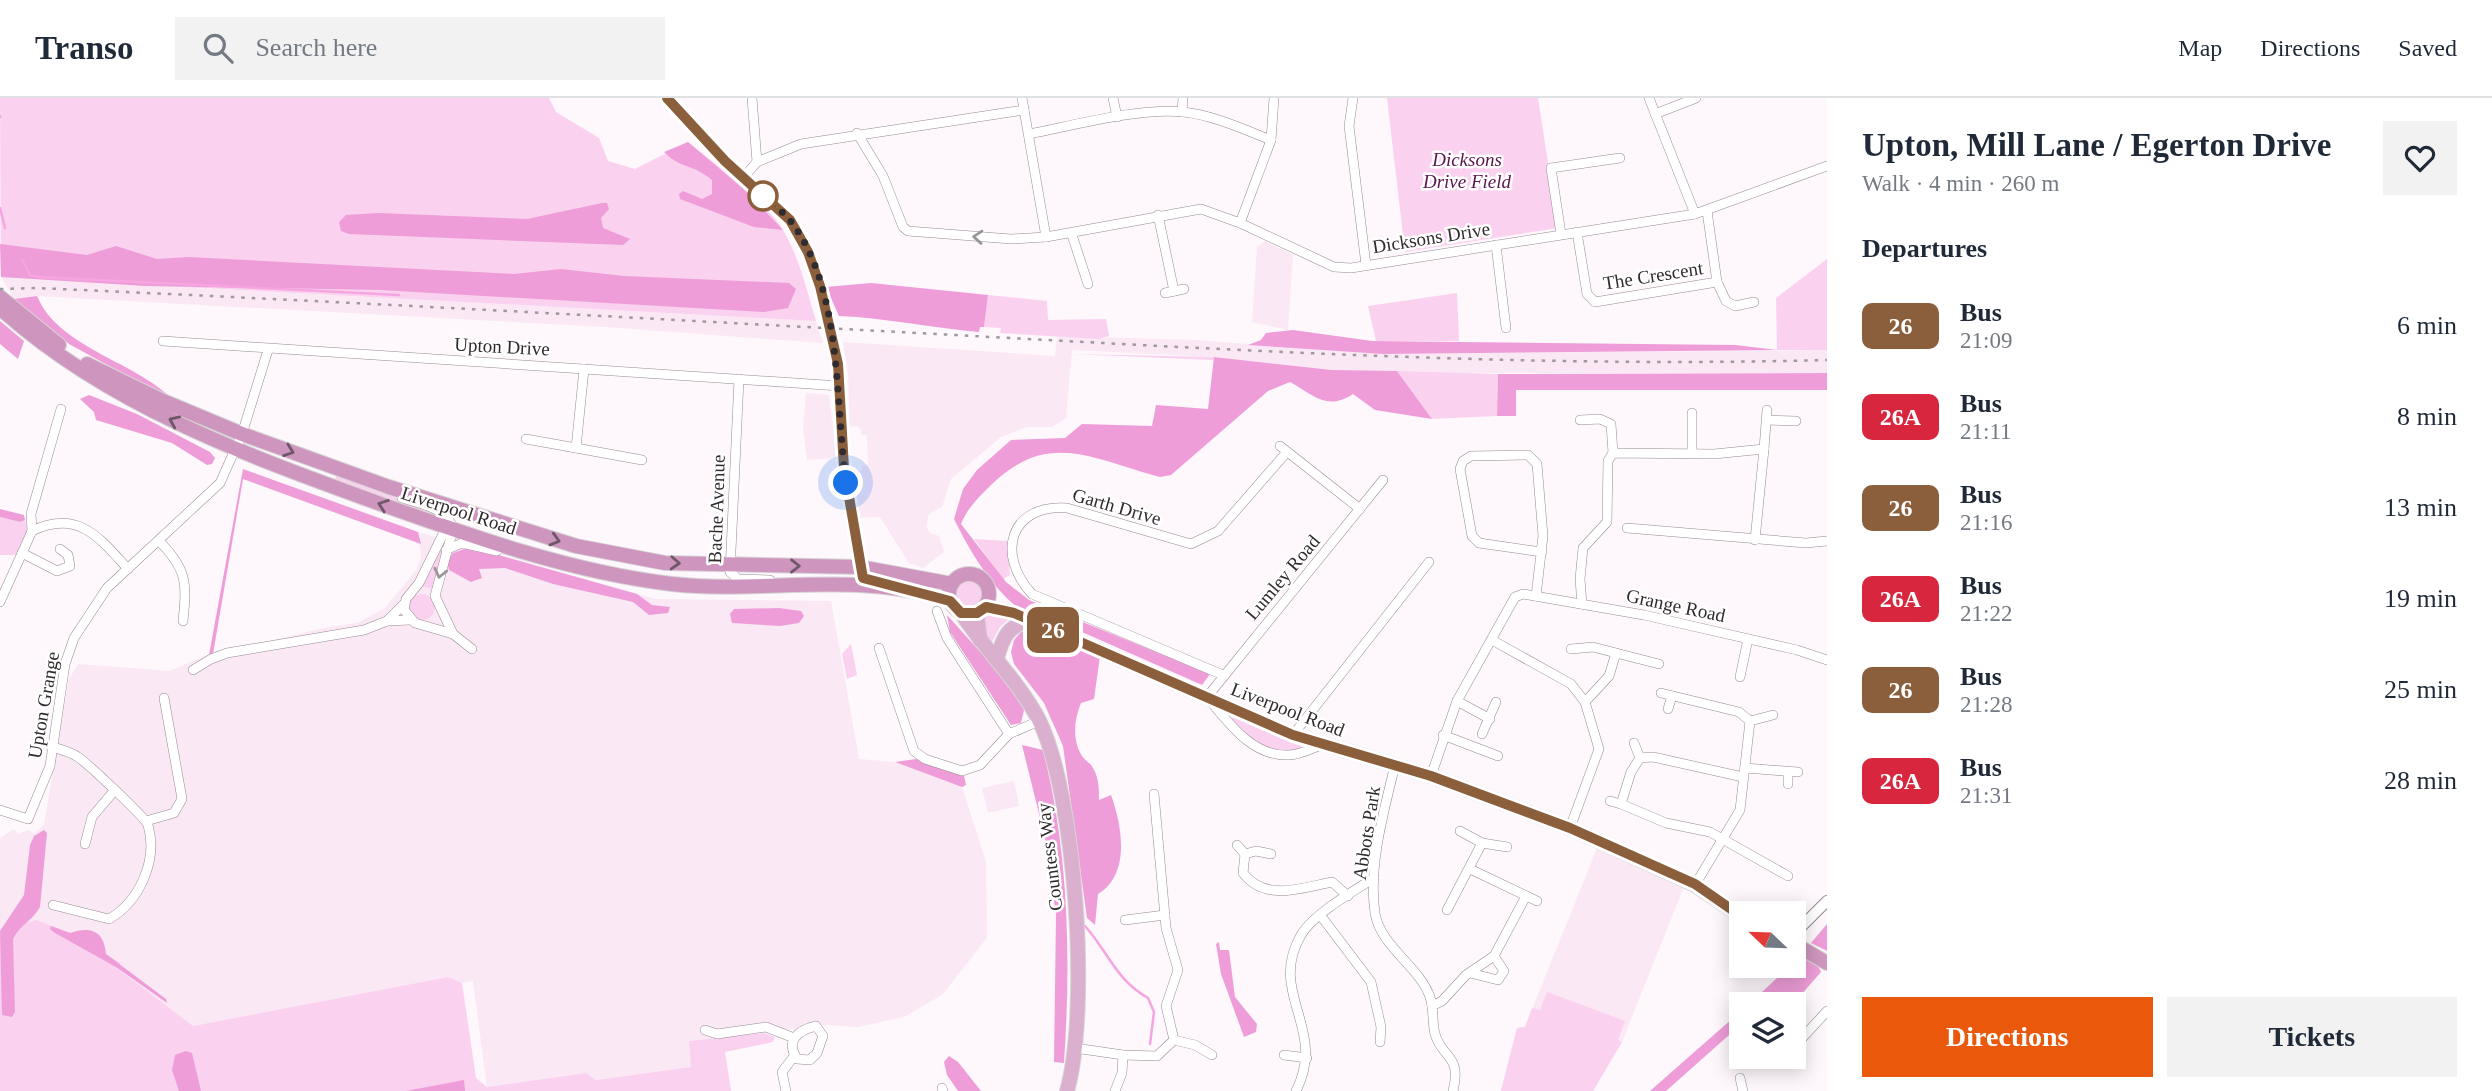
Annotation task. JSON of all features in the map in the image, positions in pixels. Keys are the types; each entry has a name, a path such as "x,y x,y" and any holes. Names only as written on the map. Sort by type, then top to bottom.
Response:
{"highway":[{"name":"Liverpool Road","path":"4,304 86,363 163,401 242,434 337,468 576,546 665,563 860,567 891,570 952,584"},
{"name":"Liverpool Road","path":"4,304 36,341 85,373 156,413 236,449 532,554 618,576 675,584 897,587 950,601"},
{"path":"467,512 457,518 459,525 496,537 532,554"},
{"path":"975,574 984,580 989,591 981,610 961,613 950,601 952,584 961,575 975,574"},
{"name":"Liverpool Road","path":"989,591 1014,613 1293,735 1431,776 1570,828 1695,884 1729,908"},
{"name":"Liverpool Road","path":"981,610 1014,613"},
{"path":"1806,947 1827,963"}],"main road":[{"path":"980,642 981,610"},
{"name":"Countess Way","path":"961,613 980,642 997,658 1039,721 1056,761 1072,878 1077,944 1075,1048 1066,1091"},
{"path":"997,658 1008,631 1014,625 1030,620"}],"street":[{"path":"667,98 743,178 790,220 808,252 826,309 840,386 844,468 860,567 863,578 897,587"},
{"path":"752,98 757,162"},
{"path":"1023,98 1046,237"},
{"path":"1113,98 1117,117"},
{"path":"1182,111 1183,98"},
{"path":"1240,223 1271,140 1274,98"},
{"path":"1353,98 1349,126 1366,265"},
{"path":"1649,98 1695,214"},
{"path":"1655,114 1696,98"},
{"path":"743,178 757,162 801,145 857,133 1024,110"},
{"path":"1028,134 1117,117 1182,111 1226,122 1271,140"},
{"path":"857,133 867,146 875,131"},
{"name":"Dicksons Drive","path":"867,146 883,176 903,227 908,231 1011,239 1046,237 1072,235 1158,215 1201,209 1240,223 1334,267 1366,265 1695,214 1827,166"},
{"path":"1561,234 1550,169 1620,158"},
{"name":"The Crescent","path":"1577,232 1587,294 1595,302 1717,282 1707,211"},
{"path":"1158,215 1174,291"},
{"path":"1072,235 1088,272 1088,284"},
{"path":"1496,245 1506,328"},
{"path":"1717,282 1726,301 1735,306 1754,302"},
{"name":"Upton Drive","path":"163,341 840,386"},
{"name":"Upton Grange","path":"0,810 26,819 46,780 65,664 74,638 107,588 220,483 242,434 268,349"},
{"path":"576,447 584,369"},
{"name":"Bache Avenue","path":"739,379 730,572 738,579 796,585"},
{"path":"0,602 32,531 31,514 61,409"},
{"path":"1692,413 1692,453"},
{"path":"1755,540 1767,415 1796,421"},
{"path":"1580,421 1600,419 1611,424 1613,453 1608,461 1607,522 1583,548 1580,579 1582,604"},
{"path":"526,439 642,460"},
{"name":"Garth Drive","path":"1223,675 1032,594 1019,579 1011,560 1010,542 1020,525 1034,513 1051,507 1067,508 1173,541 1191,544 1198,542 1218,531 1284,449 1360,509"},
{"path":"1613,453 1764,449"},
{"path":"1536,596 1542,552 1537,464 1528,454 1471,456 1463,461 1460,469 1472,536 1485,544 1542,552"},
{"path":"337,468 388,493 441,512 449,526 433,619 425,624"},
{"name":"Lumley Road","path":"1208,697 1223,675 1384,480"},
{"path":"387,621 414,591 449,526 467,512"},
{"path":"32,531 49,523 71,523 97,536 128,569"},
{"path":"1633,525 1755,540 1806,544 1827,541"},
{"path":"159,541 176,558 183,572 186,587 183,621"},
{"path":"446,550 462,543 504,552 532,554"},
{"path":"22,553 57,571 69,566 68,555 60,548"},
{"path":"1293,735 1429,562"},
{"path":"414,591 426,590 437,601 453,634"},
{"name":"Grange Road","path":"1492,640 1515,597 1536,596 1748,639 1827,660"},
{"path":"404,604 410,620"},
{"path":"937,611 947,638 1009,734"},
{"path":"193,670 218,656 302,638 364,630 387,621 410,620 425,624 453,634 472,649"},
{"path":"1741,677 1748,639"},
{"path":"1431,776 1457,701 1492,640 1571,684 1585,702 1599,749 1570,828"},
{"path":"1572,649 1593,647 1659,664"},
{"path":"879,648 914,751 943,766 962,771 980,765 1009,734 1039,721"},
{"path":"1585,702 1609,676 1616,653"},
{"path":"1661,693 1739,712 1750,721"},
{"path":"1668,709 1672,696"},
{"path":"1208,697 1241,737 1270,753 1291,755 1321,745"},
{"path":"146,821 174,813 182,799 164,698"},
{"path":"1457,701 1490,719"},
{"path":"1482,734 1496,702"},
{"path":"1750,721 1773,715"},
{"path":"1695,884 1740,810 1750,721"},
{"path":"1443,735 1498,756"},
{"path":"1634,743 1640,758"},
{"path":"52,905 110,919 117,915 137,891 150,861 146,821 79,757 53,747"},
{"path":"1640,758 1744,773 1793,772 1788,784"},
{"path":"1620,804 1631,772 1640,758"},
{"name":"Abbots Park","path":"1395,765 1374,878 1375,913 1379,928 1416,972 1432,1006 1435,1035 1454,1061 1453,1091"},
{"path":"85,844 92,817 114,791"},
{"path":"1154,794 1165,915 1178,970 1166,1006 1174,1040"},
{"path":"1610,801 1666,823 1702,830 1788,876"},
{"path":"1461,831 1482,843 1507,847"},
{"path":"1447,910 1471,869 1482,843"},
{"path":"1237,845 1245,854 1243,873 1252,886 1277,892 1332,881 1348,895"},
{"path":"1245,854 1256,851 1271,854"},
{"path":"1471,869 1537,901"},
{"path":"1296,1091 1307,1058 1306,1035 1290,982 1293,958 1302,933 1348,895 1374,878"},
{"path":"1432,1006 1442,1001 1470,973 1494,956 1526,896"},
{"path":"1806,926 1827,901"},
{"path":"1125,920 1165,915"},
{"path":"1321,916 1371,982 1381,1027 1380,1042"},
{"path":"1470,973 1498,980 1504,971 1494,956"},
{"path":"1806,1034 1827,1010"},
{"path":"786,1091 782,1072 794,1055 794,1038 801,1031 816,1026 823,1036 814,1057 801,1060 794,1055"},
{"path":"705,1030 716,1034 765,1027 794,1038"},
{"path":"1075,1048 1123,1055 1157,1056 1174,1040"},
{"path":"1174,1040 1195,1045 1212,1055"},
{"path":"1115,1091 1122,1073 1123,1055"},
{"path":"1284,1055 1307,1058"},
{"path":"1740,1078 1743,1091"}],"shaded area":[{"path":"688,142 747,192 783,230 754,227 680,199 679,194 683,191 702,199 712,194 712,180 699,171 676,162 664,152"},
{"path":"607,203 609,209 601,218 603,228 630,239 623,245 349,234 341,231 339,222 346,215 378,213 527,219"},
{"path":"1265,241 1293,255 1288,330 1252,322 1257,247"},
{"path":"0,244 87,255 116,246 157,259 189,257 514,274 561,269 624,276 789,283 796,289 788,308 764,312 380,290 145,286 1,277"},
{"path":"1,277 816,321 823,343 605,327 37,296 14,299"},
{"path":"871,283 988,295 984,327 980,327 979,332 839,316 826,287"},
{"path":"37,296 48,314 63,329 160,388 175,402 69,344 14,299"},
{"path":"0,321 24,341 18,359 0,344"},
{"path":"1293,330 1372,341 1735,345 1777,350 1383,354 1248,345 1261,340 1266,333"},
{"path":"1057,336 1195,340 1383,354 1827,350 1827,373 1429,373 1332,370 1214,357 1072,350 1066,418 1052,427 1027,427 1001,437 951,479 942,507 929,514 926,526 930,533 939,536 944,552 923,568 909,563 880,517 857,518 851,472 862,471 862,466 868,465 867,435 861,435 861,429 857,426 850,427 848,372 843,342 1055,356"},
{"path":"1214,357 1332,370 1397,371 1432,419 1375,410 1353,394 1336,401 1321,400 1290,382 1268,391 1171,475 1160,477 1091,457 1051,453 1031,458 1011,469 977,499 961,524 1006,582 1029,600 1210,674 1202,685 1039,613 1029,616 1005,597 995,585 954,519 963,489 977,470 1011,440 1065,438 1082,424 1152,426 1156,405 1208,409"},
{"path":"1827,373 1827,390 1516,390 1516,416 1497,416 1498,374"},
{"path":"806,393 829,395 836,458 807,460 803,428"},
{"path":"89,395 137,414 210,452 215,458 212,464 207,465 172,443 96,420 94,412 80,399"},
{"path":"243,469 418,532 421,544 243,479 213,654 209,655"},
{"path":"0,509 24,515 25,520 20,522 0,517"},
{"path":"418,532 656,599 831,601 859,759 895,762 962,787 986,862 987,938 942,995 904,1017 858,1027 828,1025 690,1041 692,1067 596,1080 586,1073 487,1087 473,981 462,983 448,977 193,1026 116,967 120,962 70,933 0,931 0,838 14,829 18,834 28,830 34,833 44,825 69,679 78,664 169,671 205,656 324,628 357,623 385,608 417,569 421,557"},
{"path":"470,547 637,594 652,605 670,607 668,613 649,615 633,602 553,584 505,568 479,569 482,578 471,582 449,570 447,562 453,553"},
{"path":"779,608 801,611 804,616 799,623 780,626 732,623 730,614 734,609"},
{"path":"947,615 1002,676 1024,710 1021,723 1011,725 950,632"},
{"path":"1032,629 1100,656 1094,699 1081,703 1075,737 1082,756 1092,766 1096,776 1099,800 1111,795 1118,820 1121,848 1116,874 1098,894 1095,925 1087,918 1063,746 1044,703 1014,664 1011,652 1014,640 1021,632"},
{"path":"1022,745 1043,750 1058,827 1067,945 1064,1063 1054,1062 1056,915 1045,838"},
{"path":"916,759 964,776 966,785 962,787 895,762"},
{"path":"1014,781 1019,806 988,813 982,788"},
{"path":"44,830 47,833 40,907 13,939 15,1012 12,1017 2,1015 0,931 24,895 30,845 34,836"},
{"path":"1597,848 1683,889 1622,1042 1593,1091 1501,1091 1517,1028 1525,1027"},
{"path":"1827,924 1827,951 1811,943"},
{"path":"51,926 70,933 84,930 95,932 105,946 106,954 166,999 167,1003 116,967 55,933 50,929"},
{"path":"1219,942 1220,950 1229,950 1235,997 1257,1024 1256,1032 1244,1037 1221,974 1216,944"},
{"path":"1806,960 1817,964 1821,972 1804,992 1762,992 1777,978 1806,978"},
{"path":"1729,1022 1729,1035 1666,1091 1650,1091"},
{"path":"186,1051 192,1053 201,1091 179,1091 172,1070 175,1055"},
{"path":"949,1056 958,1062 981,1091 958,1091 947,1075 944,1062"},
{"path":"464,1080 465,1091 406,1091"}],"green space":[{"path":"0,98 549,98 556,112 599,138 608,161 635,169 688,142 739,183 765,207 789,240 816,321 1,277"},
{"name":"Dicksons Drive Field","path":"1387,98 1538,98 1558,228 1405,252"},
{"path":"1827,259 1827,350 1777,350 1776,298"},
{"path":"1457,293 1459,341 1376,341 1368,306"},
{"path":"988,295 1047,301 1048,320 1106,319 1109,336 1099,339 1000,333 1001,328 984,327"},
{"path":"1071,354 1214,357 1213,360"},
{"path":"1397,371 1498,374 1497,416 1432,419"},
{"path":"337,474 434,513 435,517 359,492 335,479"},
{"path":"0,517 20,522 25,520 28,532 16,555 0,555"},
{"path":"974,539 1007,541 1010,575 1003,579"},
{"path":"439,550 442,551 433,589 421,586"},
{"path":"969,581 978,585 982,594 978,603 969,607 960,603 956,594 960,585"},
{"path":"422,594 431,598 435,607 431,616 422,620 413,616 409,607 413,598"},
{"path":"985,613 1010,618 1000,627 991,644 984,628"},
{"path":"851,644 857,675 847,679 842,654"},
{"path":"1233,716 1301,745 1301,749 1281,750 1262,745 1231,721"},
{"path":"36,920 70,933 121,963 116,967 193,1026 448,977 462,983 476,1078 487,1087 586,1073 596,1080 691,1067 689,1041 764,1033 775,1037 773,1042 725,1052 731,1091 0,1091 0,931"},
{"path":"1547,992 1625,1021 1618,1040 1622,1042 1593,1091 1501,1091 1517,1028 1525,1027 1532,1008 1540,1010"}],"waterway":[{"path":"0,208 5,228"},
{"path":"22,260 30,275 38,277 399,295"},
{"path":"1085,926 1120,974 1148,998 1154,1012 1150,1044"}],"railway":[{"path":"0,289 36,288 261,298 1381,356 1604,362 1827,360"}],"bus line":[{"name":"26","path":"667,98 725,161 790,220 808,252 820,286 836,352 844,468 863,578 950,601 961,613 970,615 986,607 1014,613 1293,735 1331,749 1374,758 1431,776 1570,828 1695,884 1729,907"}],"route":[{"path":"763,196 797,229 820,286 839,370 846,483"}]}
